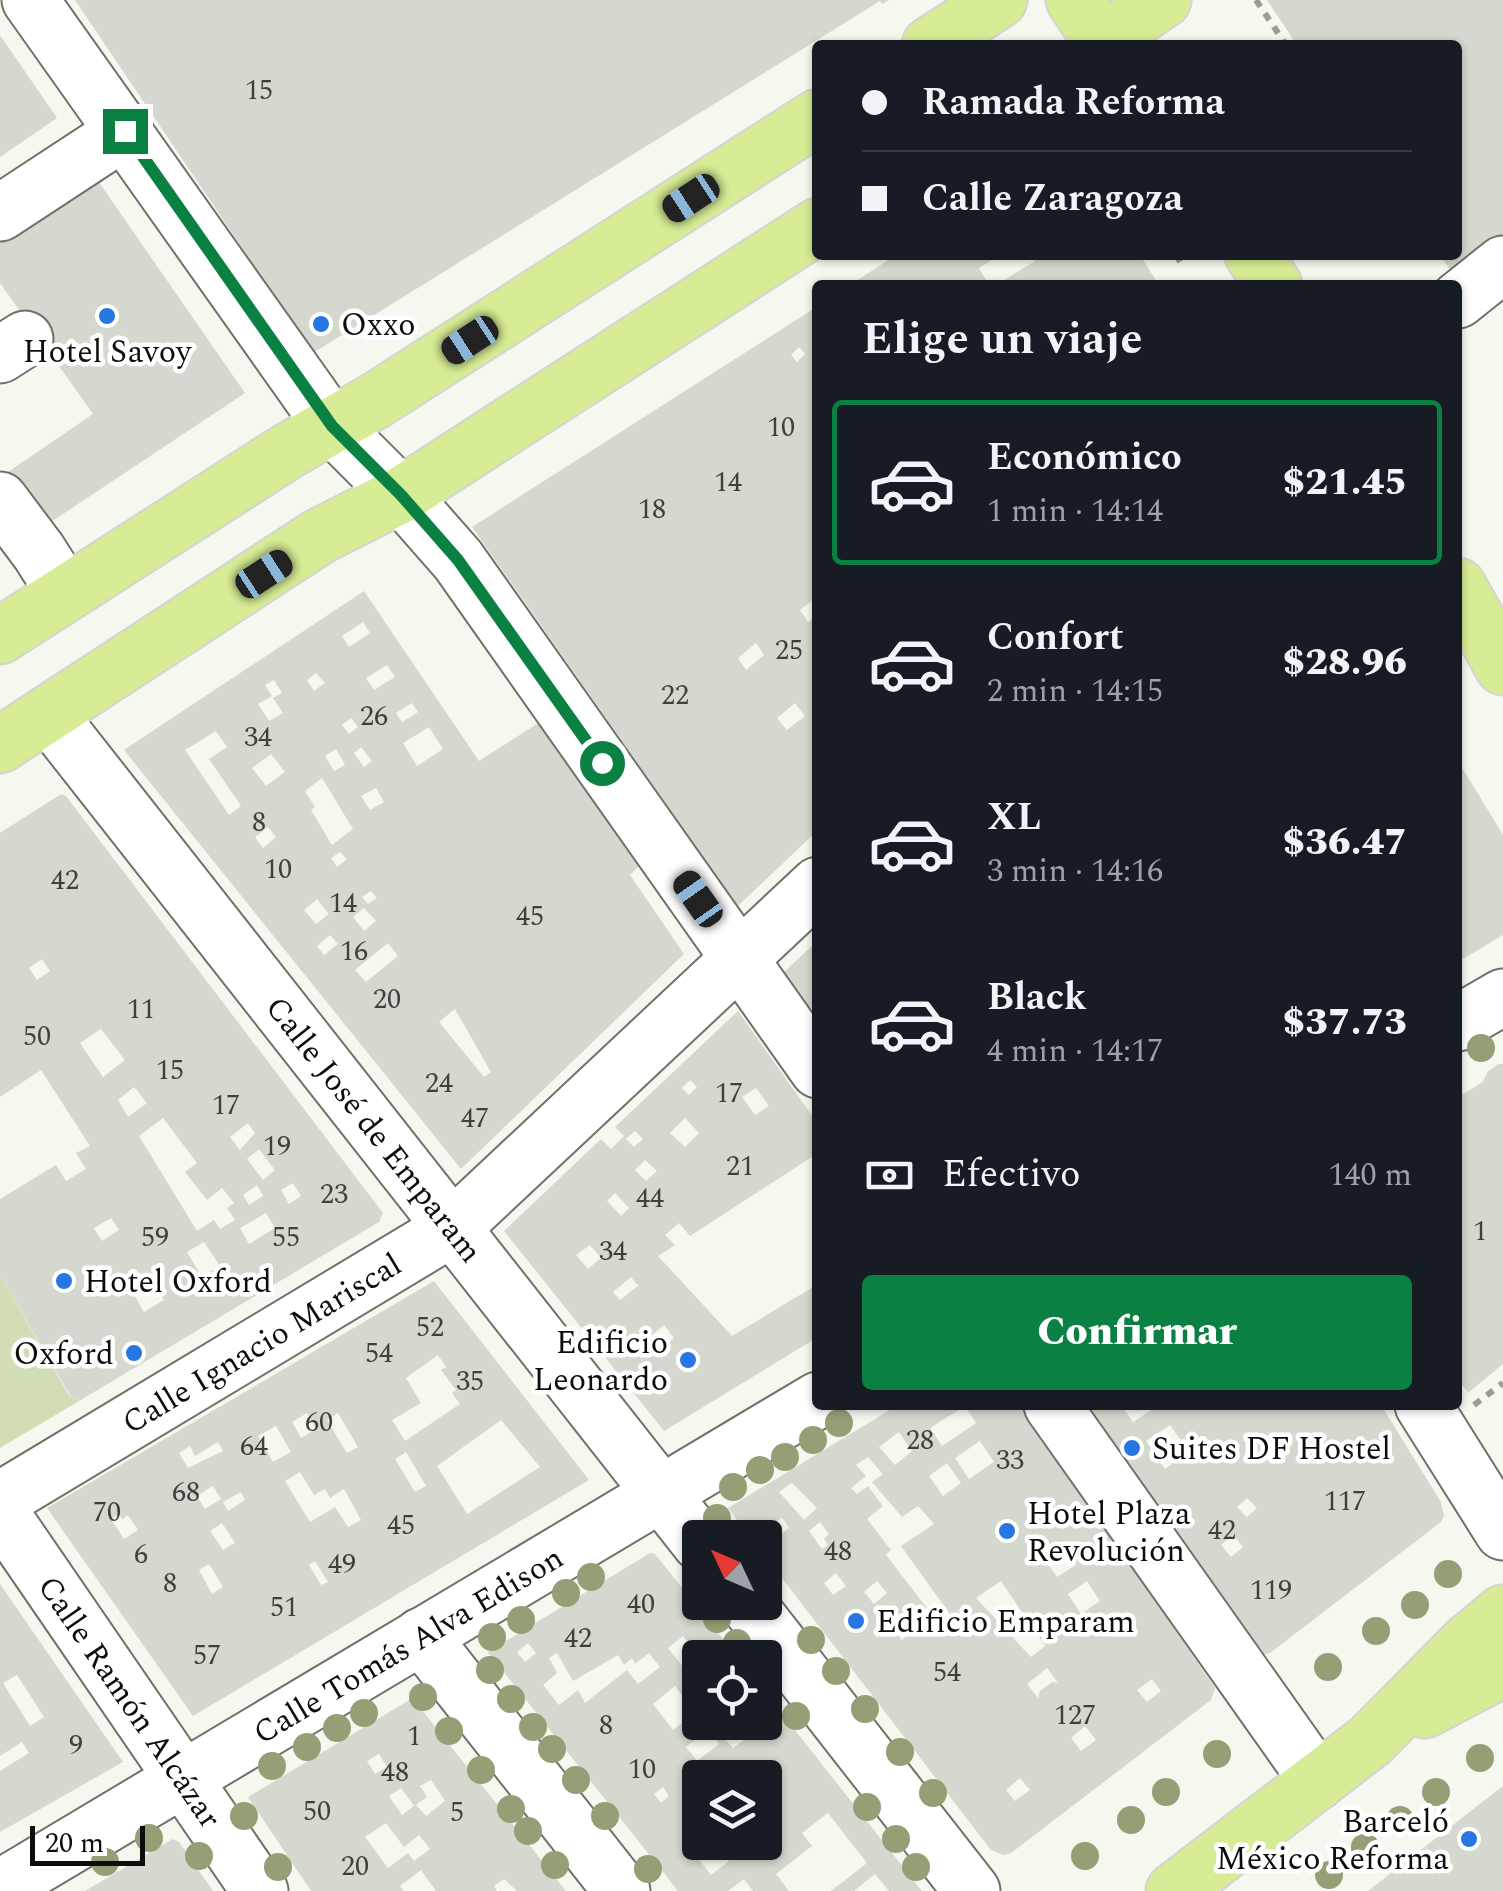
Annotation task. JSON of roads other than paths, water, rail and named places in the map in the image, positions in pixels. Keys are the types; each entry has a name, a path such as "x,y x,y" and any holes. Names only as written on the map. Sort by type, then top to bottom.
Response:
{"main road":[{"path":"938,40 999,0"},
{"path":"0,636 812,121"},
{"path":"0,745 320,536 401,495 812,230"},
{"path":"1462,593 1503,667"},
{"path":"1370,1742 1468,1642 1503,1613"},
{"path":"1174,1891 1370,1742 1465,1686 1503,1669"}],"street":[{"path":"30,0 332,426 401,495 458,560 812,1061"},
{"path":"0,214 125,131"},
{"path":"1462,297 1503,264"},
{"path":"0,500 65,593"},
{"name":"Calle José de Emparam","path":"48,714 682,1520"},
{"name":"Calle Ignacio Mariscal","path":"0,1500 451,1229 812,891"},
{"path":"1462,1022 1503,997"},
{"name":"Calle Tomás Alva Edison","path":"0,1888 812,1404"},
{"path":"1056,1410 1318,1782"},
{"path":"1447,1410 1503,1532"},
{"name":"Calle Ramón Alcázar","path":"0,1512 260,1891"},
{"path":"760,1620 972,1891"},
{"path":"421,1636 622,1891"}],"place":[{"name":"Hotel Savoy","path":"107,316"},
{"name":"Oxxo","path":"321,324"},
{"name":"Hotel Oxford","path":"64,1281"},
{"name":"Oxford","path":"134,1353"},
{"name":"Edificio Leonardo","path":"688,1360"},
{"name":"Suites DF Hostel","path":"1132,1448"},
{"name":"Hotel Plaza Revolución","path":"1007,1531"},
{"name":"Edificio Emparam","path":"856,1621"},
{"name":"Barceló México Reforma","path":"1469,1839"}]}
